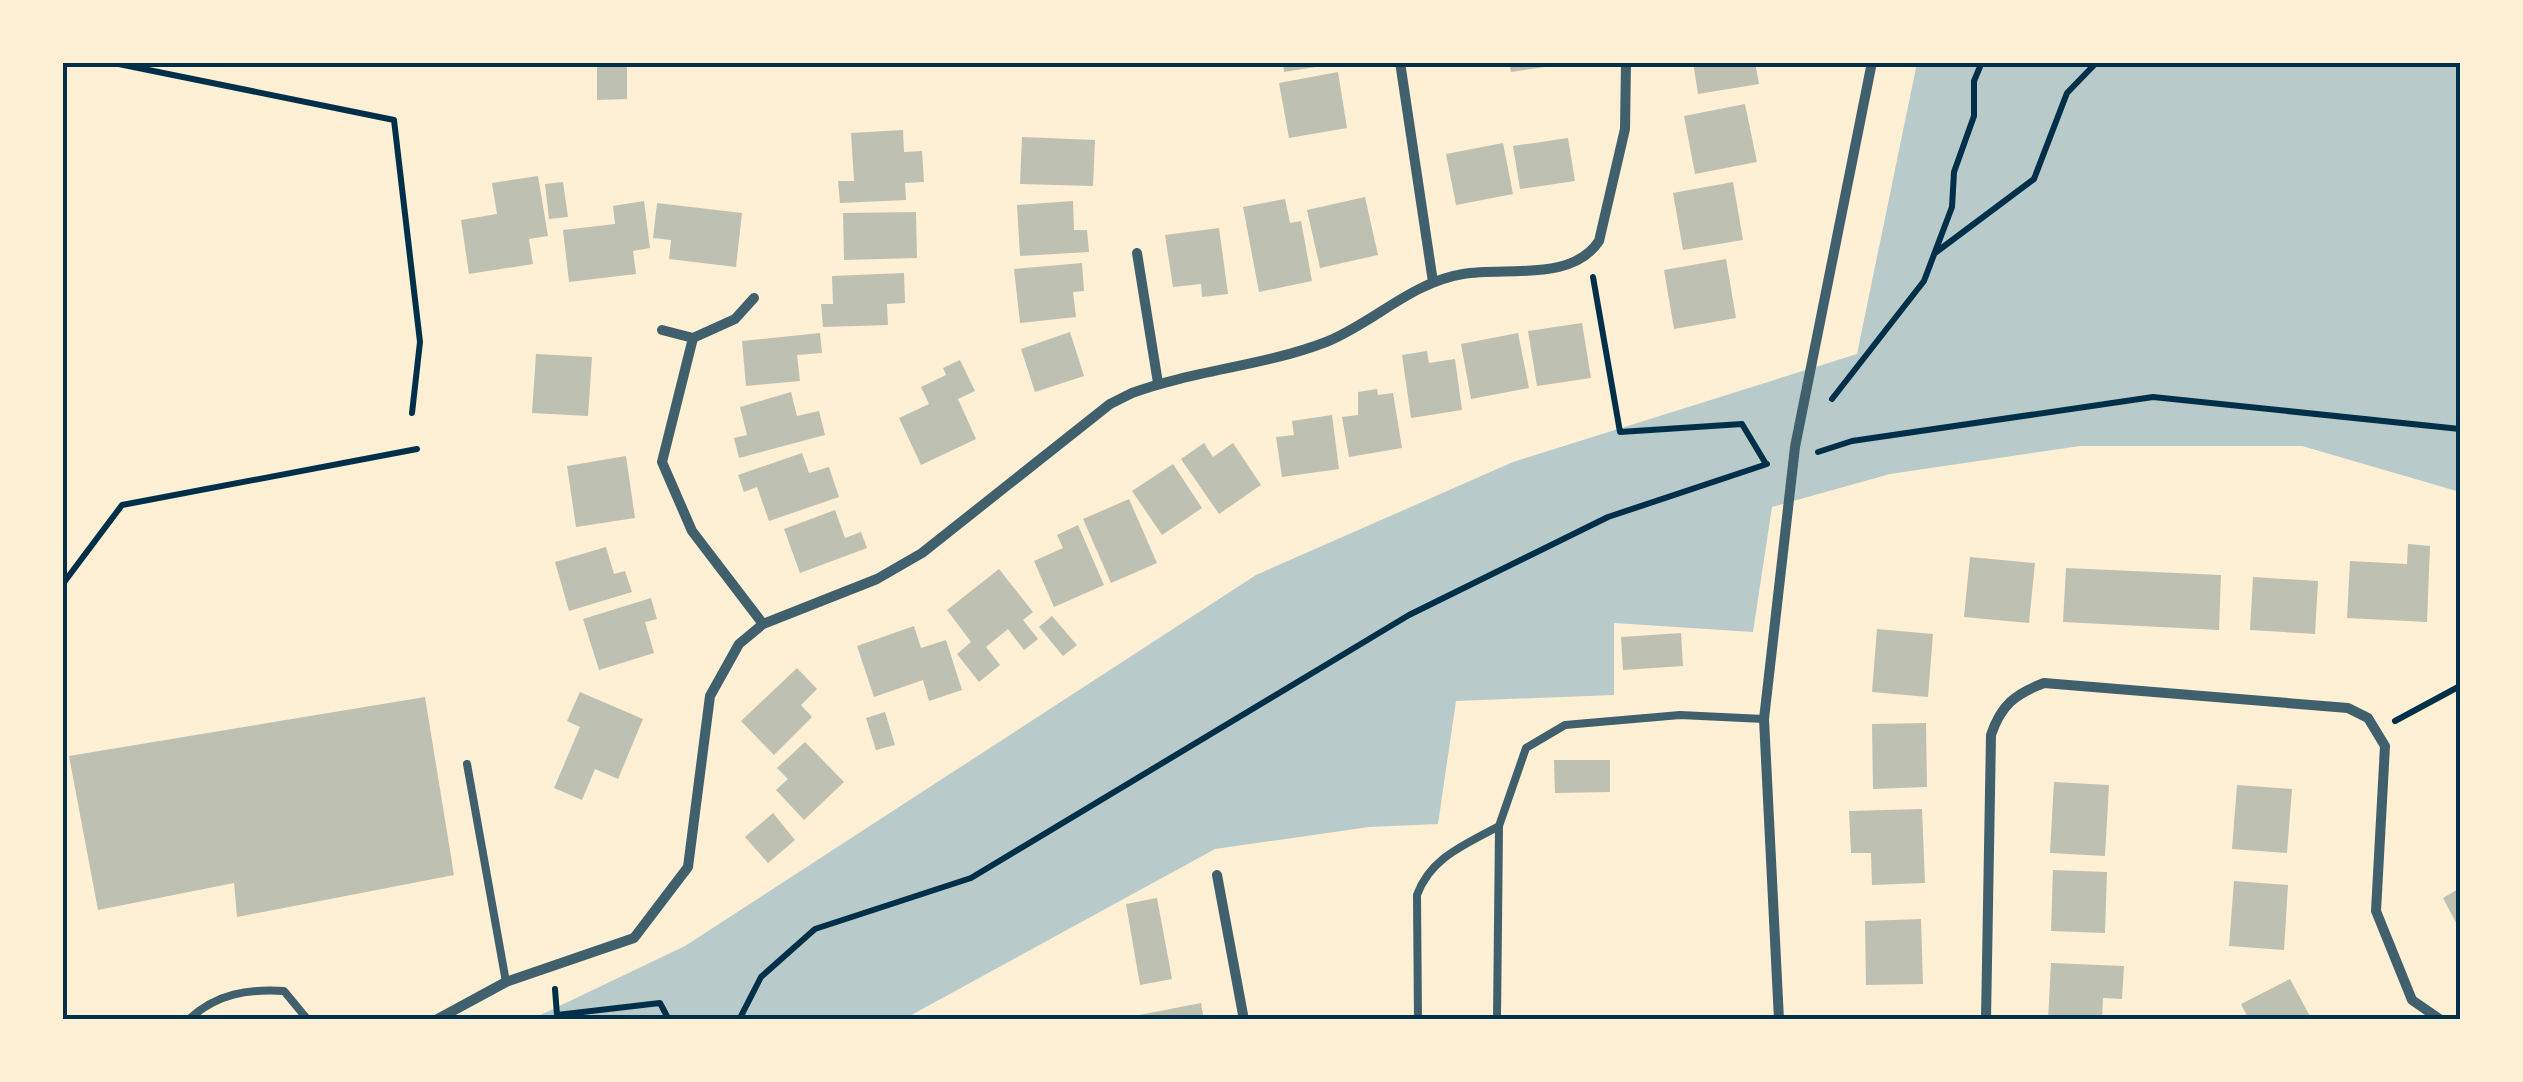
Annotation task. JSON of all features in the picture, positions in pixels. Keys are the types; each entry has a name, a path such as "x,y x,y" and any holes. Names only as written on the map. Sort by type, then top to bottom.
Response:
{"street":[{"path":"1400,62 1433,282"},
{"path":"436,1020 506,982 634,938 688,866 710,696 740,644 763,624 876,580 922,552 1110,404 1158,383 1327,342 1433,282 1463,274 1572,265 1589,256 1599,241 1626,129 1626,62"},
{"path":"1779,1020 1764,719 1795,453 1872,62"},
{"path":"1137,253 1158,383"},
{"path":"662,330 693,338 735,319 754,298"},
{"path":"693,338 662,462 692,531 763,624"},
{"path":"1986,1020 1990,735 1999,710 2020,692 2044,682 2348,708 2379,729 2386,765 2376,911 2412,1000 2440,1020"},
{"path":"1217,875 1244,1020"}],"lane":[{"path":"1497,1020 1499,826 1526,748 1565,726 1680,716 1764,719"},
{"path":"467,764 506,982"},
{"path":"1418,1020 1417,896 1424,877 1437,861 1499,826"},
{"path":"188,1020 201,1008 246,988 284,992 308,1020"}],"path":[{"path":"109,62 394,120 420,342 412,414"},
{"path":"1795,453 1924,281 1952,206 1954,172 1974,116 1974,81 1982,62"},
{"path":"1933,255 2034,179 2067,92 2097,62"},
{"path":"1589,256 1620,432 1742,424 1766,464"},
{"path":"739,1020 761,977 815,929 971,878 1408,615 1608,517 1795,453 2153,396 2460,429"},
{"path":"62,585 122,505 418,449"},
{"path":"2379,729 2460,686"},
{"path":"558,964 553,1001 557,1015 571,1017 660,1003 669,1020"}],"shaded area":[{"path":"1917,63 2460,63 2460,492 2302,446 2080,446 1890,474 1772,507 1753,632 1614,623 1614,695 1456,701 1438,824 1369,827 1215,849 904,1019 530,1020 685,946 1256,575 1513,462 1857,354"}],"building":[{"path":"1283,62 1328,62 1328,65 1284,72"},
{"path":"1509,62 1559,62 1559,65 1511,72"},
{"path":"1693,62 1755,62 1759,84 1698,94"},
{"path":"627,63 627,99 597,100 597,64"},
{"path":"1338,72 1347,128 1289,138 1279,83"},
{"path":"1745,104 1757,162 1695,174 1684,116"},
{"path":"903,130 904,152 922,151 924,182 905,183 906,200 840,203 838,181 854,181 851,133"},
{"path":"1022,137 1095,140 1093,186 1020,184"},
{"path":"1568,138 1575,181 1520,189 1513,146"},
{"path":"1503,143 1513,194 1456,205 1446,154"},
{"path":"538,176 548,236 529,239 533,264 469,274 461,220 497,214 492,183"},
{"path":"563,182 568,217 549,219 545,184"},
{"path":"1733,182 1743,240 1683,250 1673,193"},
{"path":"1365,197 1378,255 1320,268 1307,210"},
{"path":"1285,199 1290,223 1301,221 1312,281 1259,292 1243,207"},
{"path":"644,201 650,248 633,251 636,274 569,282 563,230 615,224 613,206"},
{"path":"1073,201 1074,230 1087,230 1089,252 1020,256 1017,205"},
{"path":"657,203 742,213 736,267 669,259 671,240 653,238"},
{"path":"916,212 917,258 844,260 843,213"},
{"path":"1219,228 1228,294 1202,297 1201,284 1173,287 1165,235"},
{"path":"1726,259 1736,318 1674,329 1664,270"},
{"path":"1082,263 1084,291 1073,292 1076,317 1020,323 1014,269"},
{"path":"904,273 905,303 887,304 888,325 823,327 821,304 833,304 832,276"},
{"path":"1582,323 1591,378 1537,386 1528,331"},
{"path":"1070,332 1084,376 1035,392 1021,349"},
{"path":"820,333 822,353 797,355 800,381 746,386 742,341"},
{"path":"1518,333 1529,388 1471,399 1461,344"},
{"path":"1427,351 1429,363 1455,359 1462,410 1411,418 1402,355"},
{"path":"536,354 592,357 588,416 532,413"},
{"path":"960,360 975,391 958,399 976,439 921,465 899,418 929,404 921,387 946,375 943,368"},
{"path":"1377,389 1378,395 1393,393 1402,448 1349,457 1342,417 1358,415 1358,392"},
{"path":"791,392 797,416 819,411 825,435 739,458 734,438 747,435 740,407"},
{"path":"1332,415 1339,469 1282,477 1276,437 1294,435 1292,421"},
{"path":"1204,443 1213,457 1233,443 1261,485 1219,514 1181,459"},
{"path":"802,453 809,473 829,467 839,497 769,521 757,487 744,492 738,475"},
{"path":"626,456 635,518 576,527 567,466"},
{"path":"1173,464 1202,508 1162,535 1132,491"},
{"path":"1129,499 1157,563 1111,583 1083,519"},
{"path":"835,510 845,538 861,532 867,548 800,573 784,529"},
{"path":"1078,525 1104,585 1054,607 1034,561 1063,548 1057,535"},
{"path":"2408,544 2430,546 2427,622 2347,618 2350,561 2407,564"},
{"path":"606,547 614,574 625,571 632,592 569,611 555,562"},
{"path":"1970,557 2035,563 2029,623 1964,617"},
{"path":"2066,568 2221,575 2219,630 2063,622"},
{"path":"999,569 1033,612 1023,620 1038,639 1024,650 1008,629 986,647 1000,665 979,682 957,654 971,642 947,610"},
{"path":"2253,577 2318,581 2315,634 2250,630"},
{"path":"651,598 657,619 645,622 654,653 599,670 583,619"},
{"path":"1052,616 1077,645 1063,656 1039,627"},
{"path":"914,626 921,648 946,640 962,690 929,701 923,680 874,697 857,646"},
{"path":"1877,629 1933,634 1928,697 1872,692"},
{"path":"1681,633 1683,666 1623,670 1621,637"},
{"path":"797,668 817,689 801,705 812,717 774,755 741,721"},
{"path":"580,692 643,719 618,779 595,769 582,800 554,788 580,727 567,721"},
{"path":"425,697 454,875 237,917 234,883 98,910 69,756"},
{"path":"885,712 895,745 876,750 866,718"},
{"path":"1926,723 1927,787 1873,789 1872,724"},
{"path":"805,742 844,782 804,820 776,790 788,779 777,768"},
{"path":"1554,760 1610,760 1610,792 1555,793"},
{"path":"2054,782 2109,785 2105,856 2050,853"},
{"path":"2237,785 2292,789 2287,853 2232,849"},
{"path":"1922,809 1925,883 1872,885 1871,853 1851,853 1849,811"},
{"path":"773,813 795,840 768,863 745,837"},
{"path":"2053,870 2107,872 2105,933 2051,931"},
{"path":"2234,881 2288,885 2284,950 2229,946"},
{"path":"2460,888 2460,930 2443,898"},
{"path":"1157,898 1172,979 1140,985 1126,904"},
{"path":"1921,919 1923,984 1866,985 1865,921"},
{"path":"2051,963 2124,966 2122,999 2103,998 2102,1020 2048,1020"},
{"path":"2290,979 2312,1020 2249,1020 2241,1004"},
{"path":"1201,1003 1204,1020 1124,1020 1124,1018"}]}
